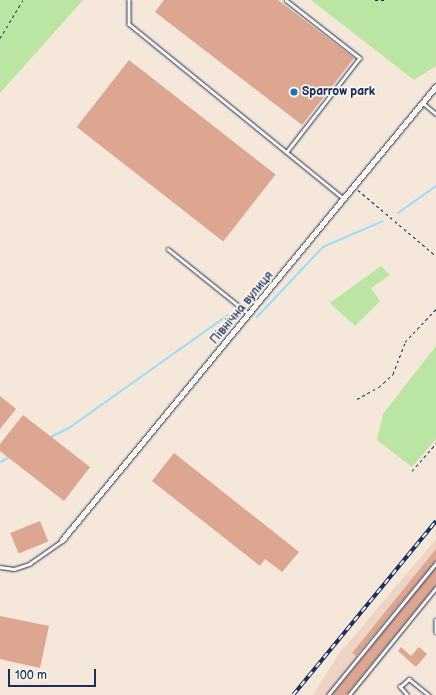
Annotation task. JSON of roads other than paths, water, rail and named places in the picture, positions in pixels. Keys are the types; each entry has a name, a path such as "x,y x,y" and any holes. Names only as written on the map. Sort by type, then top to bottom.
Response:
{"street":[{"name":"Північна вулиця","path":"62,540 345,199 436,86"}],"lane":[{"path":"129,0 129,24 345,199"},
{"path":"286,0 360,58 287,152"},
{"path":"423,103 436,114"},
{"path":"168,249 250,314"},
{"path":"0,567 14,569 29,564 62,540"},
{"path":"328,695 436,563"},
{"path":"349,695 436,588"},
{"path":"436,620 436,632"},
{"path":"407,695 400,687 408,680 429,695"}],"waterway":[{"path":"398,213 436,186"},
{"path":"257,317 323,247 383,221"},
{"path":"49,438 69,428 228,315"},
{"path":"0,462 10,457"}],"railway":[{"path":"293,695 436,521"}],"place":[{"name":"Sparrow park","path":"294,92"}]}
